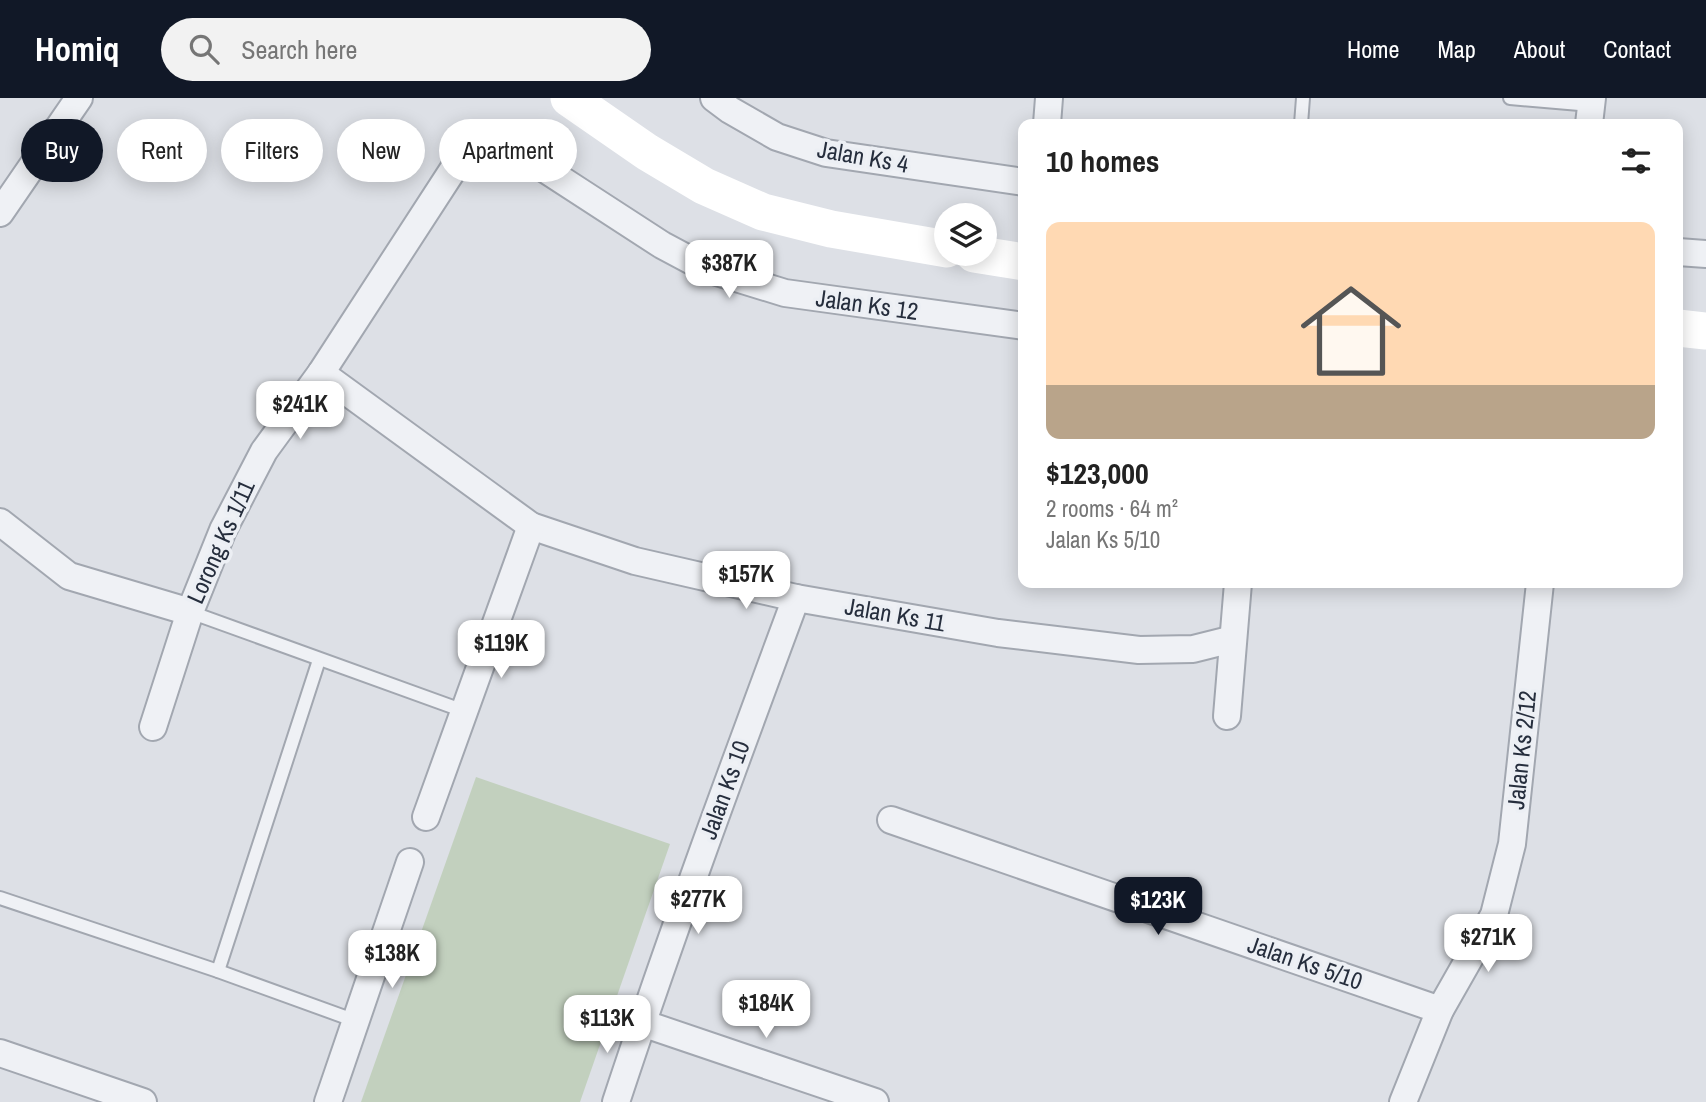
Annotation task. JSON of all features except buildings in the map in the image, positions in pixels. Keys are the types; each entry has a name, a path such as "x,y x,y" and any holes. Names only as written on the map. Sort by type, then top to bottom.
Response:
{"street":[{"path":"0,214 79,98"},
{"path":"569,98 647,152 704,186 763,212 831,229 934,247"},
{"name":"Jalan Ks 4","path":"714,98 777,137 826,153 1018,181"},
{"path":"1047,119 1049,98"},
{"name":"Lorong Ks 1/11","path":"153,727 190,612 223,530 264,451 321,373 445,182"},
{"name":"Jalan Ks 12","path":"565,182 662,245 707,269 785,293 1018,325"},
{"path":"1683,252 1706,254"},
{"path":"997,258 1018,261"},
{"path":"1683,329 1706,331"},
{"name":"Jalan Ks 11","path":"321,373 531,526 635,561 796,598 998,633 1139,650 1193,649 1233,639"},
{"path":"0,522 69,576 190,612"},
{"path":"426,817 531,526"},
{"path":"1227,716 1238,588"},
{"name":"Jalan Ks 2/12","path":"1403,1102 1440,1010 1494,915 1512,844 1539,588"},
{"name":"Jalan Ks 10","path":"616,1102 709,834 796,598"},
{"name":"Jalan Ks 5/10","path":"891,820 1440,1010"},
{"path":"328,1102 410,862"},
{"path":"642,1023 875,1102"},
{"path":"0,1053 144,1102"}],"lane":[{"path":"1301,119 1303,98"},
{"path":"1510,98 1590,109"},
{"path":"190,612 464,711"},
{"path":"218,971 319,660"},
{"path":"0,898 218,971 356,1021"}],"green space":[{"path":"476,777 670,844 580,1102 361,1102"}]}
